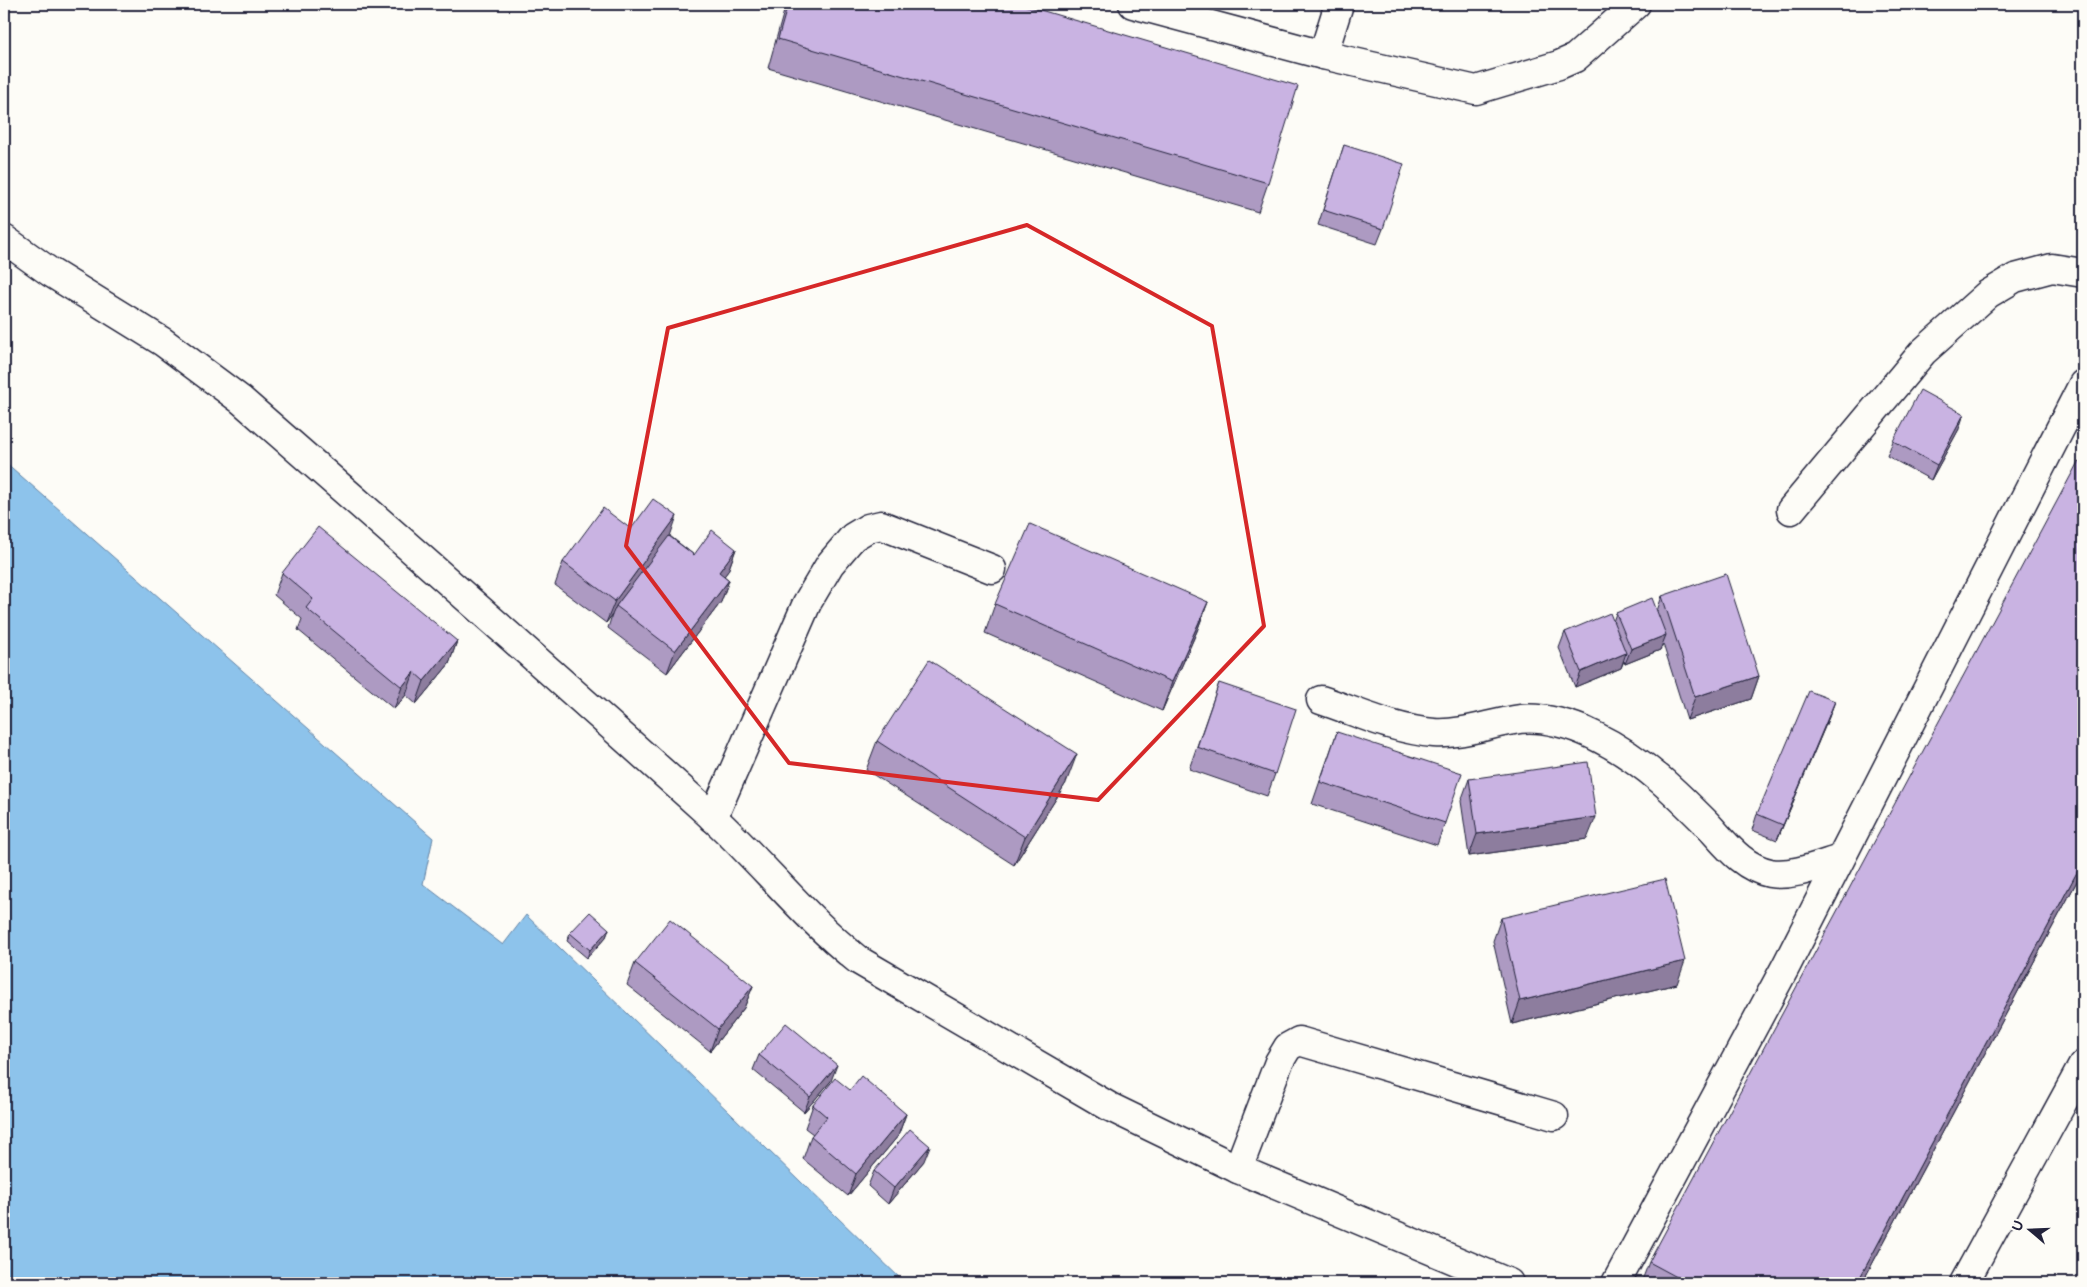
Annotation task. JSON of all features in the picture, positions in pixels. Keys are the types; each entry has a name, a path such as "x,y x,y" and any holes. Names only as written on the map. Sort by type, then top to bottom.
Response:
{"lane":[{"path":"1133,4 1324,55 1476,90 1559,65 1575,58 1636,4"},
{"path":"1324,55 1339,4"},
{"path":"4,239 50,272 163,342 242,400 713,818 804,912 858,960 1110,1107 1238,1169 1509,1283"},
{"path":"1791,510 1923,352 1988,294 2015,278 2052,268 2083,273"},
{"path":"1616,1283 1786,966 2083,384"},
{"path":"713,818 807,603 830,564 854,536 868,528 881,525 992,569"},
{"path":"1321,700 1396,726 1434,733 1465,730 1522,719 1558,722 1591,734 1628,754 1662,782 1730,850 1750,866 1771,874 1793,872 1840,859"},
{"path":"1238,1169 1279,1062 1288,1047 1299,1041 1554,1116"},
{"path":"1964,1283 2083,1065"}],"highlighted area":[{"path":"1027,225 1212,326 1264,626 1098,800 789,763 626,546 668,328"}],"water":[{"path":"4,461 433,838 423,884 503,945 526,915 905,1283 4,1283"}],"building":[{"path":"788,4 1020,4 1298,86 1268,183 778,39"},
{"path":"1344,145 1404,164 1383,229 1323,210"},
{"path":"1920,390 1964,414 1937,465 1893,441"},
{"path":"2078,462 2083,465 2083,861 1857,1283 1688,1283 1649,1262"},
{"path":"653,499 677,516 615,601 563,562 603,508 631,529"},
{"path":"1030,524 1208,602 1172,682 995,604"},
{"path":"318,527 457,641 424,681 414,672 402,687 306,608 313,599 282,573"},
{"path":"712,530 736,549 719,572 729,580 675,651 616,606 669,536 694,555"},
{"path":"1726,574 1759,676 1695,697 1662,596"},
{"path":"1652,598 1666,635 1631,649 1616,613"},
{"path":"1610,613 1626,653 1581,672 1565,632"},
{"path":"929,660 1077,754 1025,837 877,741"},
{"path":"1219,683 1296,709 1275,774 1197,747"},
{"path":"1809,691 1835,701 1783,825 1757,814"},
{"path":"1337,732 1462,773 1445,823 1320,782"},
{"path":"1588,762 1596,817 1477,834 1469,779"},
{"path":"1665,879 1685,961 1520,1001 1501,918"},
{"path":"590,912 609,929 590,950 570,933"},
{"path":"670,919 753,986 718,1029 635,963"},
{"path":"786,1023 837,1065 810,1097 759,1055"},
{"path":"861,1076 906,1114 856,1174 811,1136 827,1117 813,1105 835,1078 850,1090"},
{"path":"910,1129 930,1146 894,1188 874,1171"}]}
